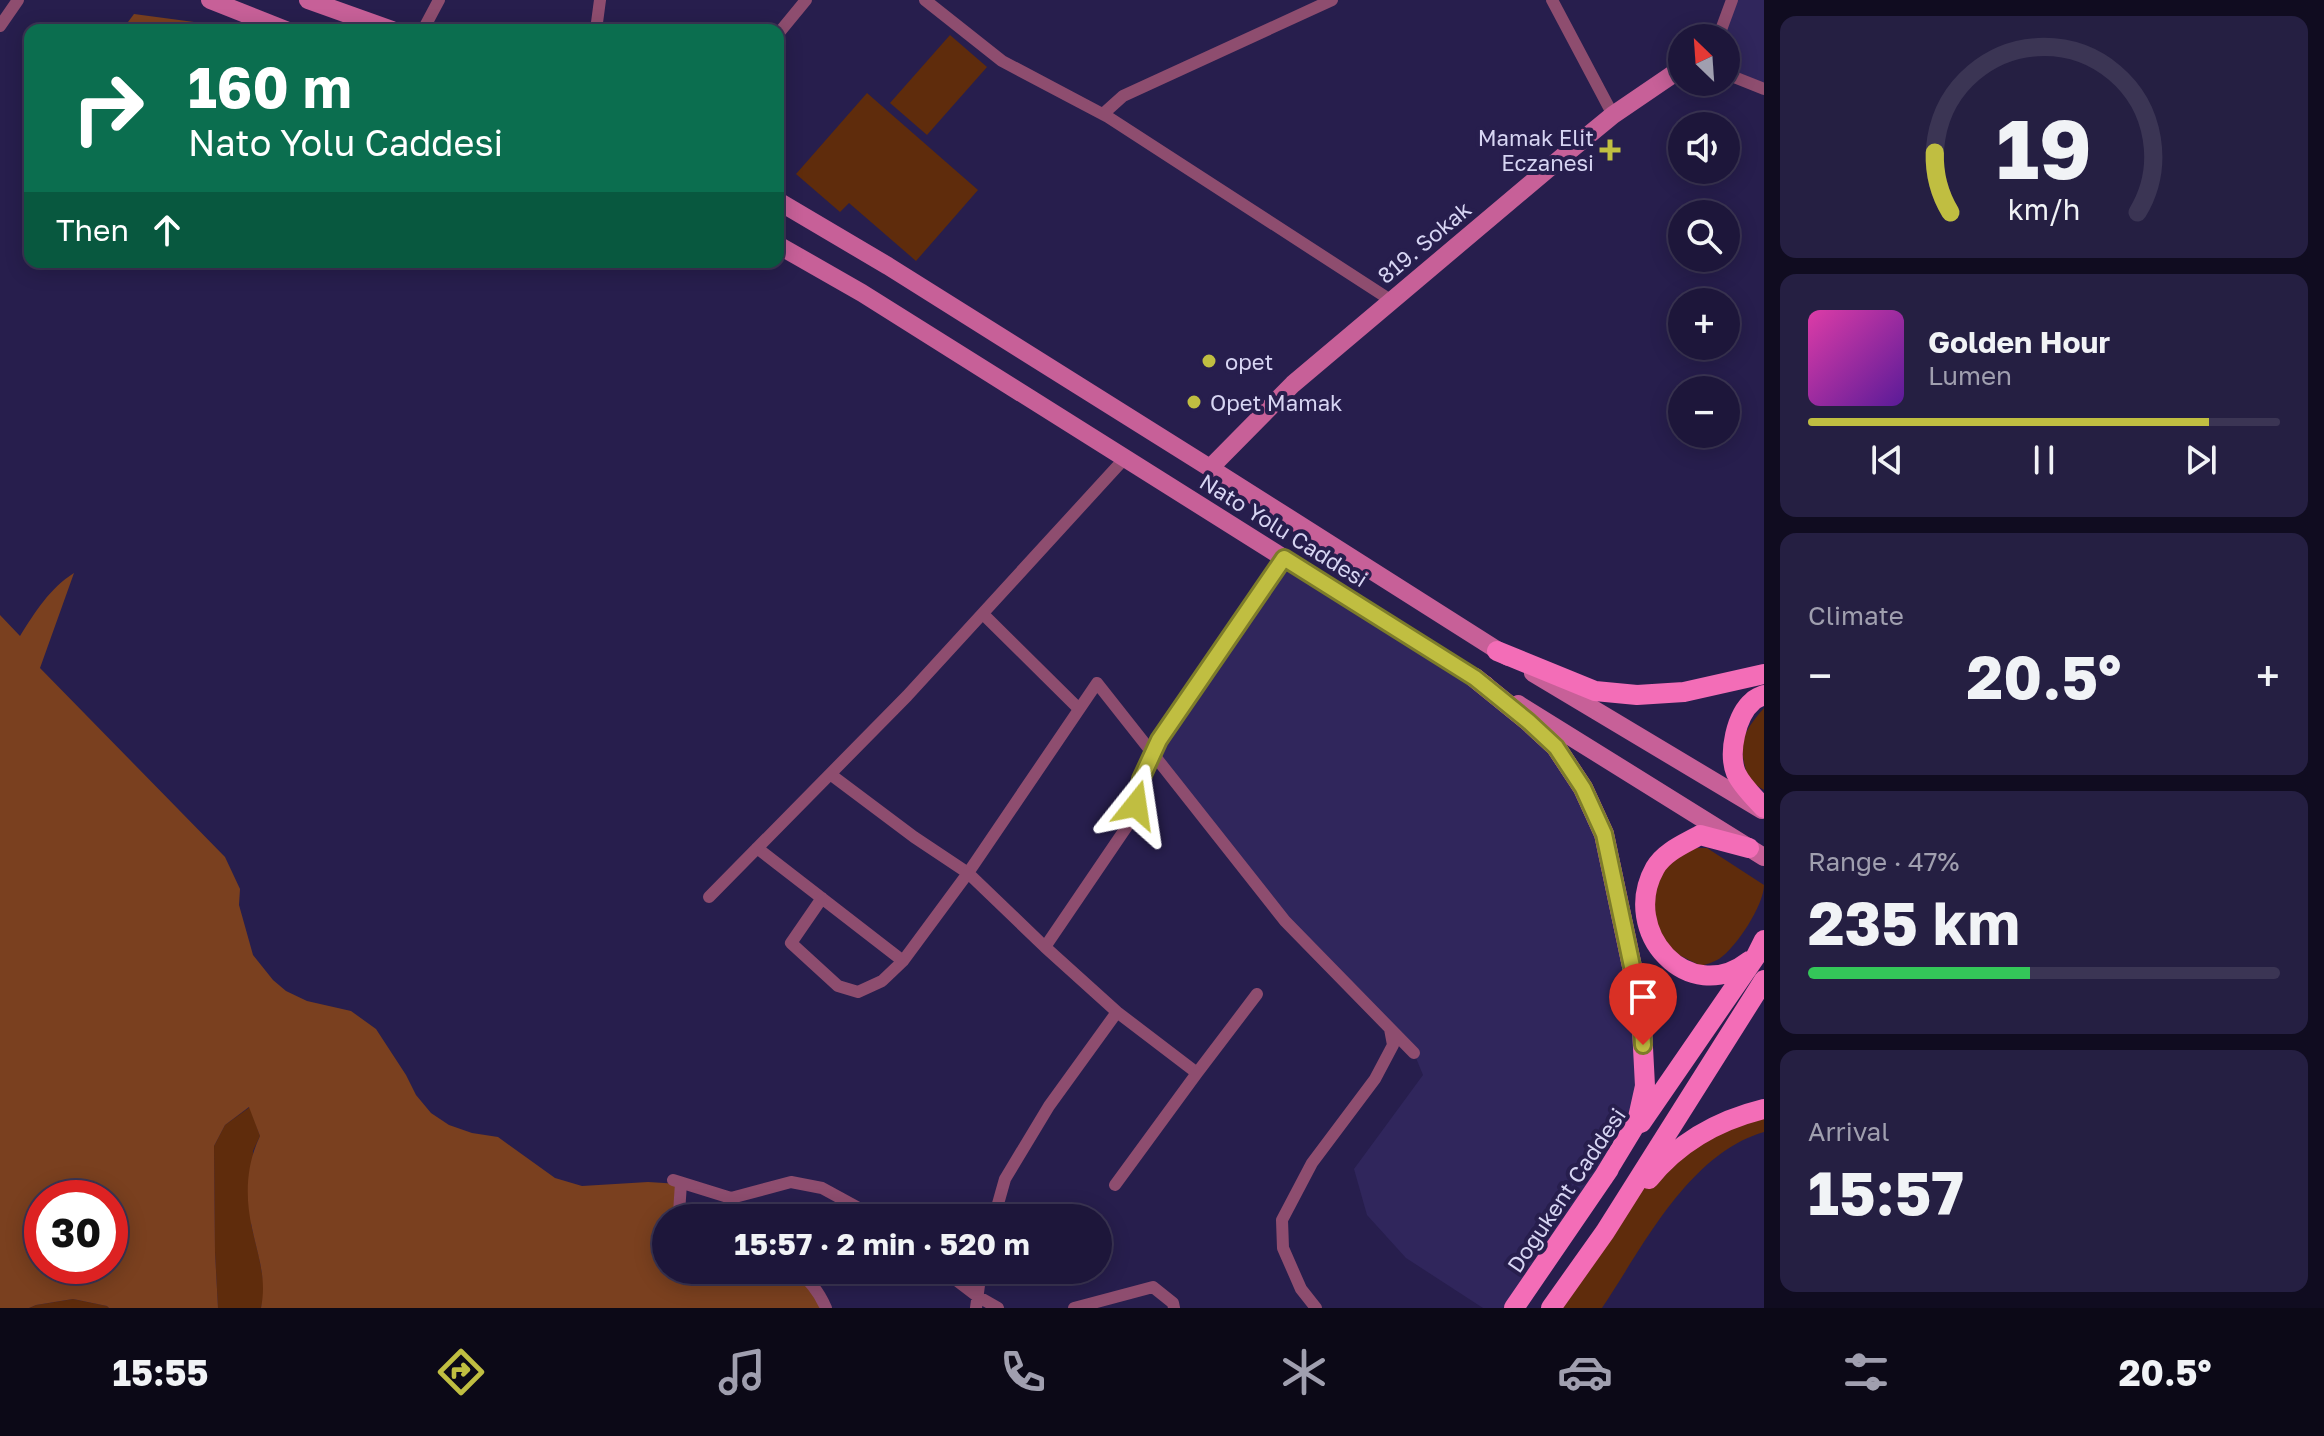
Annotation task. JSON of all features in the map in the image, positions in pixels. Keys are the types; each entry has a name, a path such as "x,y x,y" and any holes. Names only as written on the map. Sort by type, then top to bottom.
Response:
{"main road":[{"path":"210,0 271,24"},
{"path":"308,0 375,24"},
{"name":"819. Sokak","path":"1210,468 1293,384 1613,115 1668,78"},
{"name":"Nato Yolu Caddesi","path":"784,205 888,266 1497,651 1764,809"},
{"name":"Nato Yolu Caddesi","path":"784,248 862,293 1757,852"},
{"path":"1497,651 1595,691 1609,693 1684,692 1764,674"},
{"path":"1475,678 1556,747 1583,788 1604,834 1641,1009 1645,1086 1637,1122 1603,1178"},
{"path":"1764,695 1752,701 1737,725 1732,754 1736,772 1764,809"},
{"path":"1757,852 1700,835 1675,848 1656,866 1646,889 1644,915 1653,941 1671,962 1695,974 1719,974 1741,967 1760,948"},
{"name":"Doğukent Caddesi","path":"1514,1308 1760,948"},
{"path":"1551,1308 1605,1232 1764,980"},
{"path":"1605,1232 1657,1169 1692,1138 1744,1114 1764,1109"}],"street":[{"path":"0,26 18,0"},
{"path":"426,24 439,0"},
{"path":"597,24 600,0"},
{"path":"784,27 806,0"},
{"path":"925,0 1002,61 1103,114 1392,301"},
{"path":"1103,114 1123,96 1332,0"},
{"path":"1552,0 1613,115"},
{"path":"1723,24 1732,0"},
{"path":"1740,79 1764,89"},
{"path":"709,897 907,696 1125,458"},
{"path":"1045,947 1130,822 1141,779 1153,751 1284,558"},
{"path":"983,614 1079,709"},
{"path":"822,898 791,943 838,986 858,992 882,981 903,961 968,873 1097,683 1285,921 1414,1053"},
{"path":"830,774 968,873 1117,1012 1197,1073"},
{"path":"757,848 903,961"},
{"path":"1115,1185 1257,994"},
{"path":"998,1204 1005,1179 1049,1106 1117,1012"},
{"path":"1316,1308 1301,1289 1283,1248 1282,1220 1312,1163 1375,1079 1393,1045 1390,1029"},
{"path":"678,1204 677,1182 731,1198 791,1182 822,1188 851,1204"},
{"path":"810,1284 821,1296 826,1308"},
{"path":"957,1284 976,1302 998,1308"},
{"path":"1074,1308 1153,1287 1173,1303 1174,1308"}],"shaded area":[{"path":"1732,0 1764,0 1764,89 1740,77 1740,24 1723,24"},
{"path":"134,14 209,24 126,24"},
{"path":"950,35 987,67 927,135 890,103"},
{"path":"867,93 978,190 916,261 849,203 840,212 796,174"},
{"path":"1284,558 1475,678 1583,788 1641,1009 1637,1122 1514,1308 1483,1308 1406,1258 1367,1215 1354,1169 1423,1075 1414,1053 1285,921 1153,751"},
{"path":"74,573 40,668 225,857 240,889 239,905 253,955 273,980 286,991 307,1001 351,1011 376,1029 416,1095 431,1113 449,1125 498,1137 555,1178 582,1186 648,1182 680,1184 681,1204 652,1204 652,1284 805,1284 826,1308 261,1308 262,1277 248,1193 249,1170 260,1136 249,1107 225,1125 214,1146 218,1308 109,1308 73,1299 29,1308 0,1308 0,615 20,636 58,586"},
{"path":"1764,708 1764,790 1749,781 1742,750 1745,734"},
{"path":"1687,848 1707,848 1764,885 1759,903 1741,936 1719,959 1701,966 1679,955 1657,936 1652,898 1662,868"},
{"path":"250,1107 260,1136 253,1151 251,1224 265,1290 261,1308 218,1308 214,1146 225,1125"},
{"path":"1764,1109 1764,1132 1737,1143 1712,1160 1690,1181 1651,1231 1602,1308 1551,1308 1657,1169"},
{"path":"73,1299 109,1308 29,1308 36,1305"}],"place":[{"name":"Mamak Elit Eczanesi","path":"1610,150"},
{"name":"opet","path":"1209,361"},
{"name":"Opet Mamak","path":"1194,402"}],"route":[{"path":"1136,805 1141,779 1159,740 1284,558 1475,678 1556,747 1583,788 1604,834 1641,1009 1643,1045"}]}
